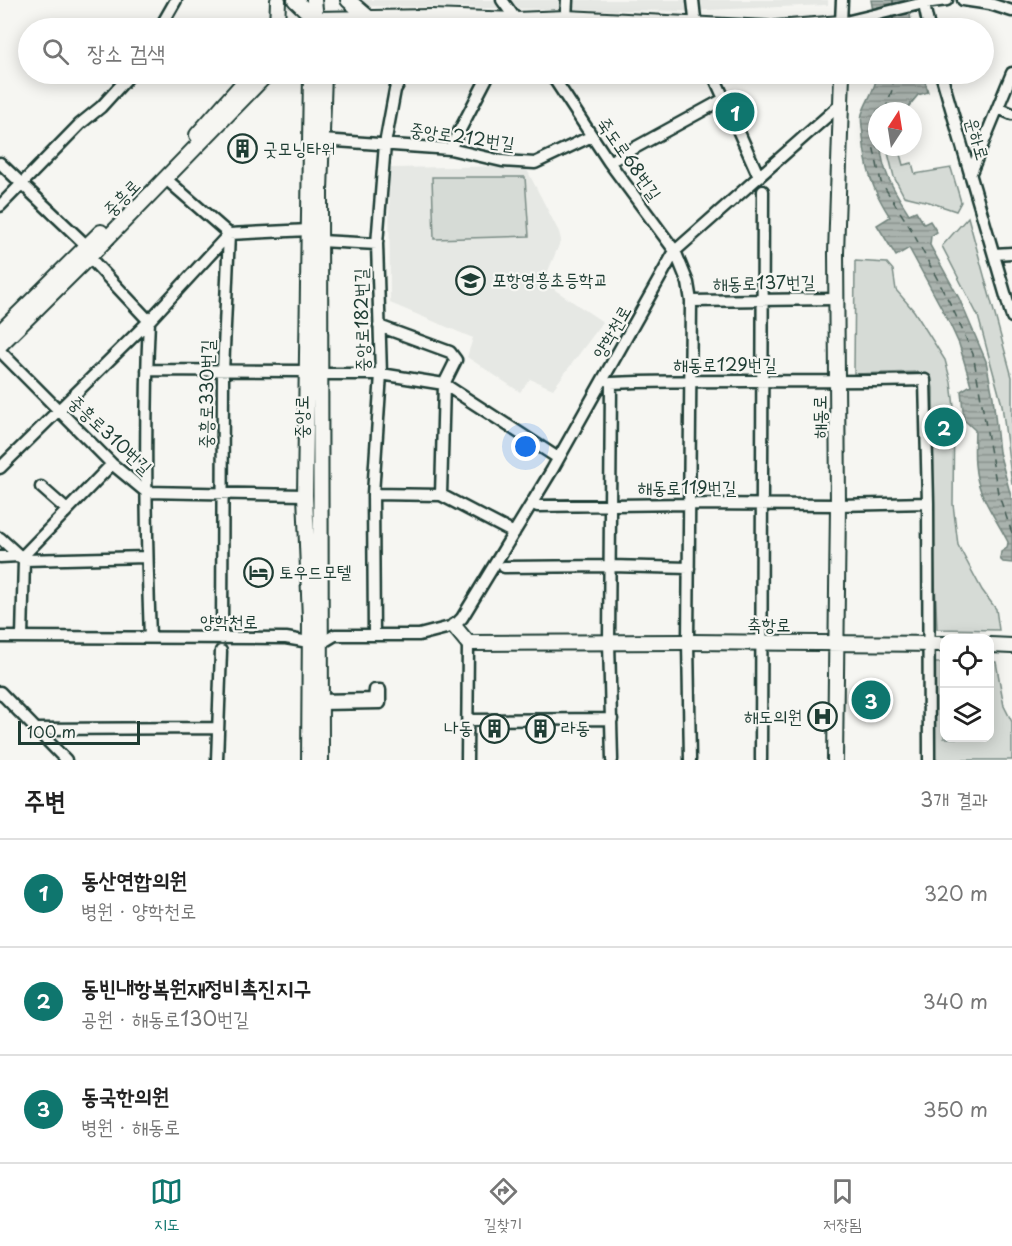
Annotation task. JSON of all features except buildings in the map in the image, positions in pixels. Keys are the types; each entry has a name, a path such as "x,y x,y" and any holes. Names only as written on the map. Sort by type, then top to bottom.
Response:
{"main road":[{"path":"278,0 278,18"},
{"path":"295,0 308,18"},
{"path":"303,0 311,18"},
{"path":"315,18 316,0"},
{"path":"348,0 369,18"},
{"name":"중흥로","path":"0,345 162,174 242,84"},
{"name":"중흥로","path":"0,332 166,179 257,84"},
{"name":"중앙로","path":"314,84 309,230 313,373 315,644 321,760"},
{"name":"중앙로","path":"315,84 322,140 320,241 305,495 315,644"},
{"name":"해동로","path":"835,760 838,506 836,253 842,84"},
{"path":"458,622 468,643"},
{"name":"축항로","path":"468,643 940,644"},
{"path":"994,645 1012,646"},
{"name":"중앙로","path":"309,760 317,702"}],"street":[{"path":"166,18 176,0"},
{"path":"502,0 512,18"},
{"path":"566,18 567,0"},
{"path":"693,0 694,18"},
{"path":"841,18 842,0"},
{"path":"860,18 924,2 947,0"},
{"path":"963,0 1012,10"},
{"path":"924,2 927,18"},
{"path":"970,176 1012,73"},
{"path":"0,206 123,84"},
{"name":"중앙로182번길","path":"374,635 373,494 381,374 377,244 385,144 395,90 398,84"},
{"path":"450,149 484,84"},
{"name":"죽도로68번길","path":"558,84 609,162 675,251 688,283 691,301 688,642 690,760"},
{"path":"717,84 759,177"},
{"name":"운하로","path":"944,84 1012,317"},
{"path":"609,162 724,99"},
{"name":"양학천로","path":"0,637 150,637 221,645 286,638 315,644 334,635 419,635 458,622 558,458 675,251 842,104"},
{"path":"998,108 1012,114"},
{"name":"중앙로212번길","path":"322,140 450,149 502,162 535,163 592,136"},
{"path":"0,163 88,252 149,321 146,492 305,495"},
{"path":"166,179 229,234 309,230"},
{"path":"761,760 763,191"},
{"path":"0,468 149,321 229,234"},
{"name":"중흥로330번길","path":"221,645 224,372 229,234"},
{"path":"320,241 377,244"},
{"path":"994,254 1012,253"},
{"name":"해동로137번길","path":"691,301 836,299"},
{"path":"379,326 450,352 456,360 444,384 441,495"},
{"name":"중흥로310번길","path":"0,351 112,464 146,492 150,637"},
{"name":"중앙로","path":"147,370 313,373"},
{"path":"313,373 381,374 444,384 558,458"},
{"name":"해동로129번길","path":"612,383 691,380 763,382 925,380 928,503"},
{"name":"양학천로","path":"609,505 612,383"},
{"path":"22,637 21,558 112,464"},
{"path":"41,487 67,510"},
{"path":"373,494 441,495 514,533"},
{"path":"928,503 929,760"},
{"name":"해동로119번길","path":"537,506 689,504 838,506 928,503"},
{"path":"609,505 612,760"},
{"path":"0,538 21,558"},
{"path":"0,557 147,557"},
{"path":"504,567 689,568"},
{"path":"467,760 468,643"},
{"name":"양학천로","path":"217,760 221,645"},
{"path":"375,690 380,690 380,704 317,702 374,699 375,690"},
{"path":"0,692 66,760"},
{"path":"468,720 612,719"},
{"path":"35,729 218,728"}],"shaded area":[{"path":"359,0 828,0 828,5 683,11 365,6"},
{"path":"871,0 908,0 911,18 874,18"},
{"path":"875,84 926,84 928,92 918,95 912,102 868,102 868,156 882,156 887,174 909,214 916,211 924,224 930,221 937,232 931,236 930,245 959,298 986,361 993,397 999,452 1012,500 1012,563 1003,562 1000,559 1001,552 1007,548 1008,542 977,480 974,455 975,430 964,420 961,391 971,385 959,344 909,248 896,256 877,225 890,217 871,179 866,159 862,114"},
{"path":"889,156 900,156 903,165 912,163 915,174 951,168 961,202 956,211 904,196 894,177"},
{"name":"포항영흥초등학교","path":"525,166 561,240 548,271 555,290 603,322 553,389 530,379 520,392 467,357 473,338 390,303 389,168"},
{"path":"432,177 525,177 529,236 434,239"},
{"path":"968,217 1012,377 1012,484 1002,405 978,316 942,246"},
{"path":"855,261 887,263 893,270 896,290 914,311 945,360 954,407 953,504 958,545 982,590 996,609 999,630 937,629 931,379 919,372 854,374"},
{"path":"994,662 996,662 1004,706 1012,722 1012,760 934,760 931,663 940,663 940,742 994,742"}],"ferry route":[{"path":"893,0 893,7"},
{"path":"888,102 893,84"},
{"path":"875,156 881,182 911,229 952,307 973,354 998,493 1012,533"}],"place":[{"name":"동산연합의원","path":"735,112"},
{"name":"굿모닝타워","path":"242,149"},
{"name":"포항영흥초등학교","path":"471,280"},
{"name":"동빈내항복원재정비촉진지구","path":"944,427"},
{"name":"토우드모텔","path":"258,572"},
{"name":"동국한의원","path":"871,700"},
{"name":"해도의원","path":"823,717"},
{"name":"나동","path":"494,728"},
{"name":"라동","path":"540,728"}]}
